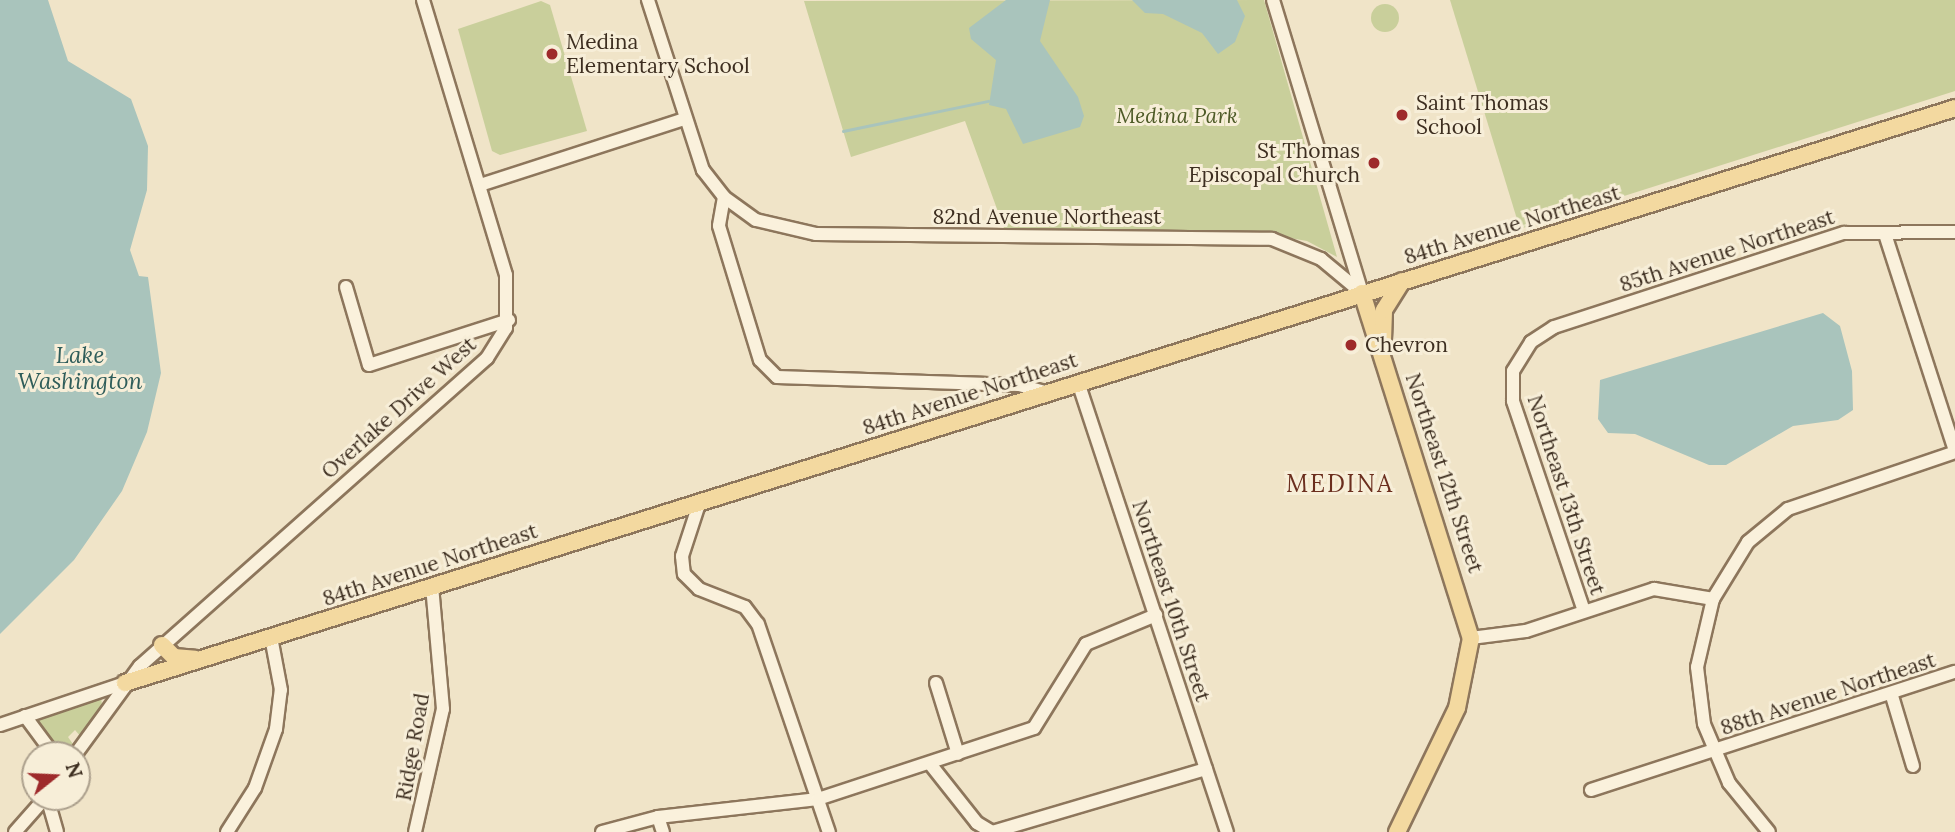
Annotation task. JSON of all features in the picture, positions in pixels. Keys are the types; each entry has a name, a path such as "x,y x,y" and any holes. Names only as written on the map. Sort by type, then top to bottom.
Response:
{"main road":[{"name":"84th Avenue Northeast","path":"125,683 1955,108"},
{"path":"1382,353 1384,310 1402,281"},
{"name":"Northeast 12th Street","path":"1362,293 1471,638"},
{"path":"1397,832 1457,708 1471,638"},
{"path":"162,645 174,657 201,659"}],"street":[{"path":"346,287 369,365 509,320 506,275 423,0"},
{"name":"82nd Avenue Northeast","path":"648,0 684,119 703,170 724,197 757,220 796,233 1250,237 1292,244 1327,264 1362,293"},
{"name":"Northeast 12th Street","path":"1273,0 1362,293"},
{"path":"480,185 684,119"},
{"path":"724,197 719,226 760,360 777,377 1019,385 1045,392"},
{"name":"85th Avenue Northeast","path":"1522,351 1554,327 1844,233 1955,232"},
{"path":"1769,832 1749,813 1713,752 1697,667 1713,599 1748,542 1788,509 1955,452 1885,234"},
{"path":"1327,264 1341,262 1348,243"},
{"name":"Overlake Drive West","path":"85,741 125,683 162,645 486,358 509,320"},
{"name":"Northeast 13th Street","path":"1522,351 1513,371 1513,401 1584,611"},
{"name":"Northeast 10th Street","path":"1078,382 1227,832"},
{"path":"699,502 682,556 684,574 699,589 745,607 758,624 829,832"},
{"name":"Ridge Road","path":"416,832 443,709 432,586"},
{"path":"1471,638 1526,631 1654,589 1713,599"},
{"path":"602,832 658,817 818,799 931,765 1034,727 1086,644 1156,615"},
{"path":"227,832 255,788 276,729 281,690 271,637"},
{"name":"88th Avenue Northeast","path":"1591,790 1892,696 1955,672"},
{"name":"84th Avenue Northeast","path":"0,724 125,683"},
{"path":"936,683 958,754"},
{"path":"1892,696 1913,766"},
{"path":"25,716 44,741"},
{"path":"931,765 977,823 992,832 1206,769"},
{"path":"15,832 34,811"},
{"path":"51,811 57,832"},
{"path":"658,817 663,832"}],"green space":[{"name":"Medina Park","path":"1264,0 1337,257 1307,241 1262,233 1005,231 965,121 851,157 804,1"},
{"path":"1450,0 1955,0 1955,91 1520,229"},
{"path":"541,1 550,5 587,131 500,155 492,151 458,29"},
{"path":"1385,4 1395,8 1399,18 1395,28 1385,32 1375,28 1371,18 1375,8"},
{"path":"101,697 102,705 81,737 75,730 68,737 71,741 50,741 36,716"}],"water":[{"name":"Lake Washington","path":"0,0 48,0 68,61 131,99 148,146 147,190 130,250 139,276 148,277 161,373 147,432 122,491 74,560 0,634"},
{"path":"1006,0 1050,0 1040,41 1078,97 1084,116 1080,127 1023,144 1006,109 989,105 996,60 971,39 969,28"},
{"path":"1132,0 1237,0 1245,16 1235,42 1218,54 1202,33 1163,14 1145,13"},
{"path":"1823,313 1840,326 1852,371 1853,410 1838,420 1793,426 1726,465 1709,465 1635,434 1608,433 1598,419 1600,380"}],"waterway":[{"path":"843,131 988,101"}],"place":[{"name":"Medina Elementary School","path":"552,54"},
{"name":"Saint Thomas School","path":"1402,115"},
{"name":"St Thomas Episcopal Church","path":"1374,163"},
{"name":"Chevron","path":"1351,345"}],"district":[{"name":"MEDINA","path":"1340,484"}]}
